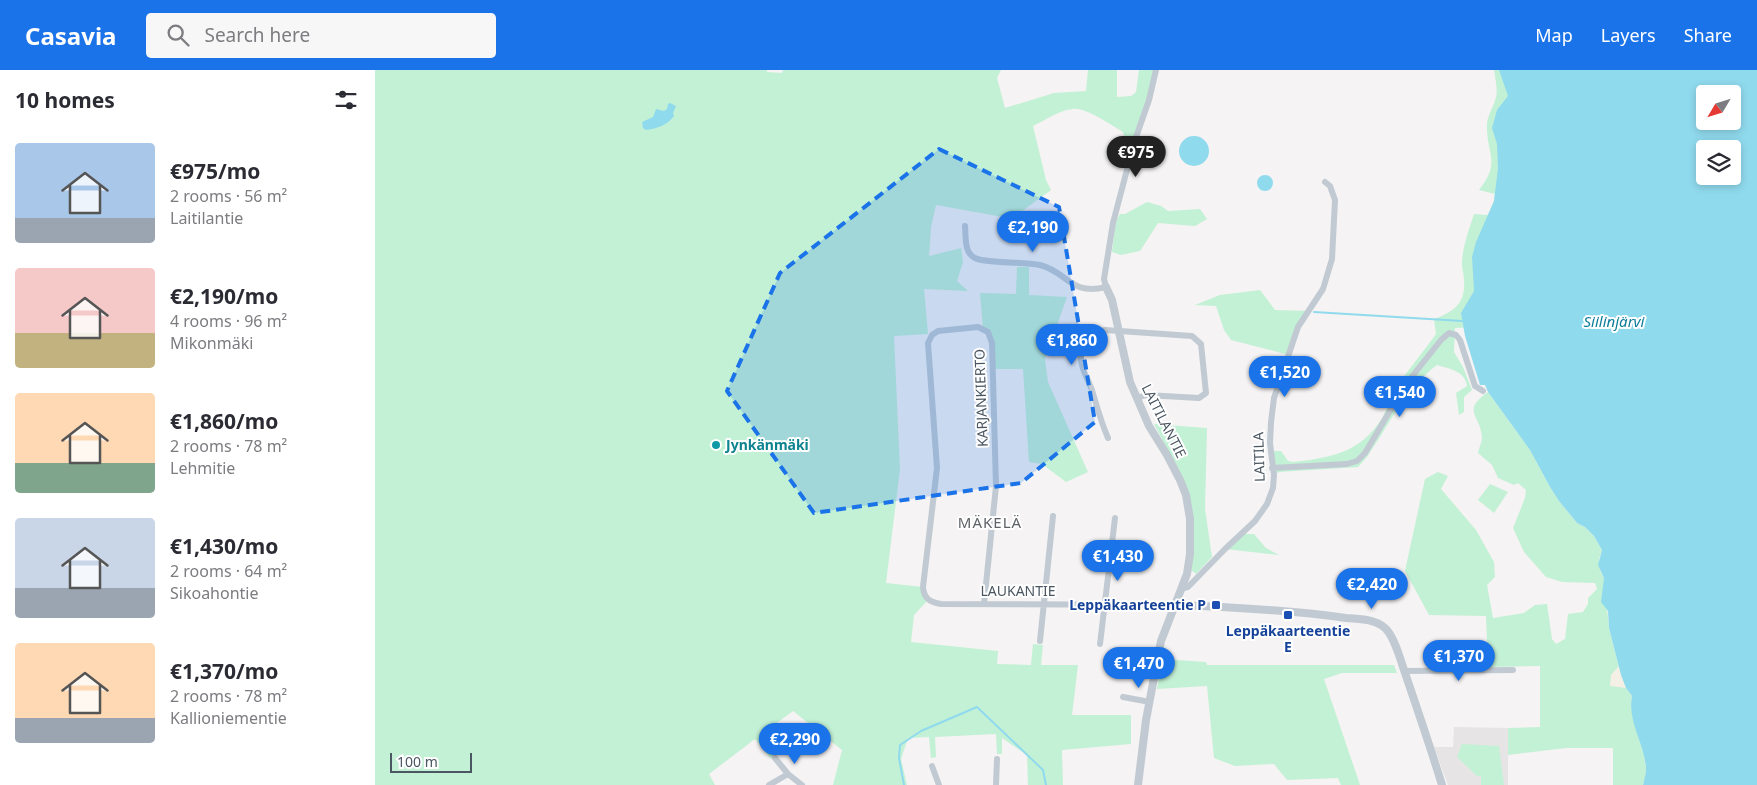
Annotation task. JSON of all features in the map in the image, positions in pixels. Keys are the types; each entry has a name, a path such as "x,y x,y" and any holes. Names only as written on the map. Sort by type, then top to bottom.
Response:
{"street":[{"name":"LAITILANTIE","path":"1138,785 1161,641 1182,589 1190,554 1189,519 1186,495 1180,480 1149,426 1130,382 1112,300 1104,279 1113,223 1134,142 1149,100 1156,70"},
{"name":"LAITILA","path":"1182,589 1188,587 1255,521 1267,504 1273,488 1274,475 1270,443 1275,398 1298,328 1323,289 1332,259 1335,200 1330,186 1325,182"},
{"path":"965,226 967,250 973,258 1038,264 1049,268 1079,288 1096,290 1106,287"},
{"name":"KARJANKIERTO","path":"924,595 923,587 937,468 929,343 932,335 938,331 979,327 988,332 992,343 996,462 996,486 984,604"},
{"path":"1107,438 1081,360 1081,353 1089,338 1096,332 1105,330 1193,336 1201,344 1206,393 1199,398 1146,395 1137,398"},
{"path":"1272,468 1347,464 1357,461 1365,453 1406,384 1441,340 1449,333 1456,334 1460,340 1475,386 1483,391"},
{"path":"1039,641 1053,516"},
{"path":"1100,644 1115,518"},
{"name":"LAUKANTIE","path":"924,595 928,600 941,604 1175,604"},
{"path":"1175,604 1273,609 1364,619 1379,624 1390,634 1404,670 1442,785"},
{"path":"1404,670 1513,670"},
{"path":"1123,697 1150,702"},
{"path":"775,758 788,774 802,785"},
{"path":"996,785 997,759"},
{"path":"932,766 939,785"},
{"path":"769,785 788,774"}],"highlighted area":[{"path":"939,149 1059,207 1095,422 1021,483 814,513 727,391 780,273"}],"shaded area":[{"path":"1454,727 1508,728 1508,785 1448,785 1434,747 1453,747"}],"green space":[{"path":"375,70 767,70 767,72 782,73 783,70 1001,70 997,78 1005,108 1054,93 1086,91 1088,70 1117,70 1117,97 1131,96 1136,92 1139,70 1156,70 1130,157 1123,132 1084,111 1078,109 1068,110 1033,126 1046,180 1051,190 1018,214 1003,217 936,205 931,227 929,256 961,248 963,262 957,281 968,291 924,289 928,334 894,336 900,469 886,583 923,587 928,600 914,615 911,642 998,651 997,664 1031,665 1033,644 1043,645 1041,665 1078,665 1072,715 1131,715 1131,744 1062,750 1063,785 1028,785 1027,755 1002,738 1002,754 997,754 996,734 935,737 936,757 931,758 929,737 908,738 901,759 907,785 833,785 842,750 793,711 766,731 779,749 771,759 755,739 709,774 715,785 375,785"},
{"path":"1494,70 1529,70 1485,327 1455,328 1454,352 1463,367 1472,390 1464,397 1464,412 1459,415 1456,393 1467,386 1466,381 1456,371 1437,365 1416,384 1390,420 1367,457 1358,467 1279,472 1274,475 1273,451 1281,451 1288,461 1293,462 1331,456 1354,446 1374,430 1399,384 1436,334 1434,319 1453,310 1461,301 1464,288 1462,264 1466,239 1474,214 1488,215 1495,194 1479,190 1490,172 1491,165 1487,123 1497,94"},
{"path":"1147,202 1161,206 1168,211 1200,209 1207,219 1195,226 1158,223 1140,251 1121,255 1112,252 1116,221 1120,214 1125,214"},
{"path":"1017,267 1029,267 1029,295 1067,297 1045,359 1048,382 1088,472 1066,482 1042,464 1029,462 1023,369 993,369 992,343 983,329 980,293 1016,294"},
{"path":"1260,290 1275,310 1310,311 1298,327 1289,355 1231,340 1224,330 1216,306 1195,305 1220,295"},
{"path":"1488,392 1530,450 1559,501 1577,523 1585,527 1594,536 1602,550 1599,559 1600,570 1604,578 1609,628 1621,675 1626,688 1632,696 1632,715 1645,760 1646,771 1643,785 1613,785 1613,748 1566,748 1508,755 1508,728 1540,727 1540,666 1488,667 1486,616 1429,615 1405,571 1425,479 1438,472 1448,476 1441,489 1476,530 1494,562 1495,577 1487,585 1493,618 1524,613 1535,605 1547,604 1552,639 1556,644 1565,639 1568,614 1583,612 1588,604 1588,598 1597,589 1595,583 1562,582 1546,577 1524,552 1513,528 1525,498 1526,490 1518,483 1514,485 1498,478 1492,465 1478,453 1482,437 1474,409 1475,404"},
{"path":"1154,424 1207,428 1205,509 1212,557 1196,574 1191,570 1193,532 1185,494 1179,476"},
{"path":"1490,484 1508,492 1494,513 1478,500"},
{"path":"1242,534 1254,534 1266,548 1279,555 1225,549"},
{"path":"1162,659 1206,662 1207,665 1394,665 1397,673 1342,673 1324,679 1360,785 1341,785 1338,778 1287,780 1274,764 1235,766 1214,758 1207,686 1157,689"},
{"path":"1462,744 1499,746 1504,785 1481,785 1481,776 1477,776 1457,757"}],"sand":[{"path":"1619,666 1626,688 1610,686 1611,675"}],"water":[{"name":"Siilinjärvi","path":"1499,70 1757,70 1757,785 1643,785 1646,771 1645,760 1632,715 1632,696 1626,688 1621,675 1609,628 1608,611 1601,602 1604,578 1598,565 1602,550 1594,536 1585,527 1577,523 1559,501 1530,450 1488,392 1485,385 1480,385 1465,336 1461,313 1474,291 1472,257 1476,242 1494,201 1498,168 1497,144 1492,128 1497,110 1508,96"},
{"path":"670,103 676,106 673,113 674,116 671,119 658,127 646,130 643,128 642,122 653,117 656,109 664,111"},
{"path":"1194,136 1205,140 1209,151 1205,162 1194,166 1183,162 1179,151 1183,140"},
{"path":"1265,175 1273,183 1265,191 1257,183"}],"waterway":[{"path":"1314,312 1462,321"},
{"path":"904,785 899,758 900,745 921,731 977,707 1043,770 1046,785"}],"place":[{"name":"Jynkänmäki","path":"716,445"},
{"name":"Leppäkaarteentie P","path":"1216,605"},
{"name":"Leppäkaarteentie E","path":"1288,615"}],"district":[{"name":"MÄKELÄ","path":"990,523"}]}
